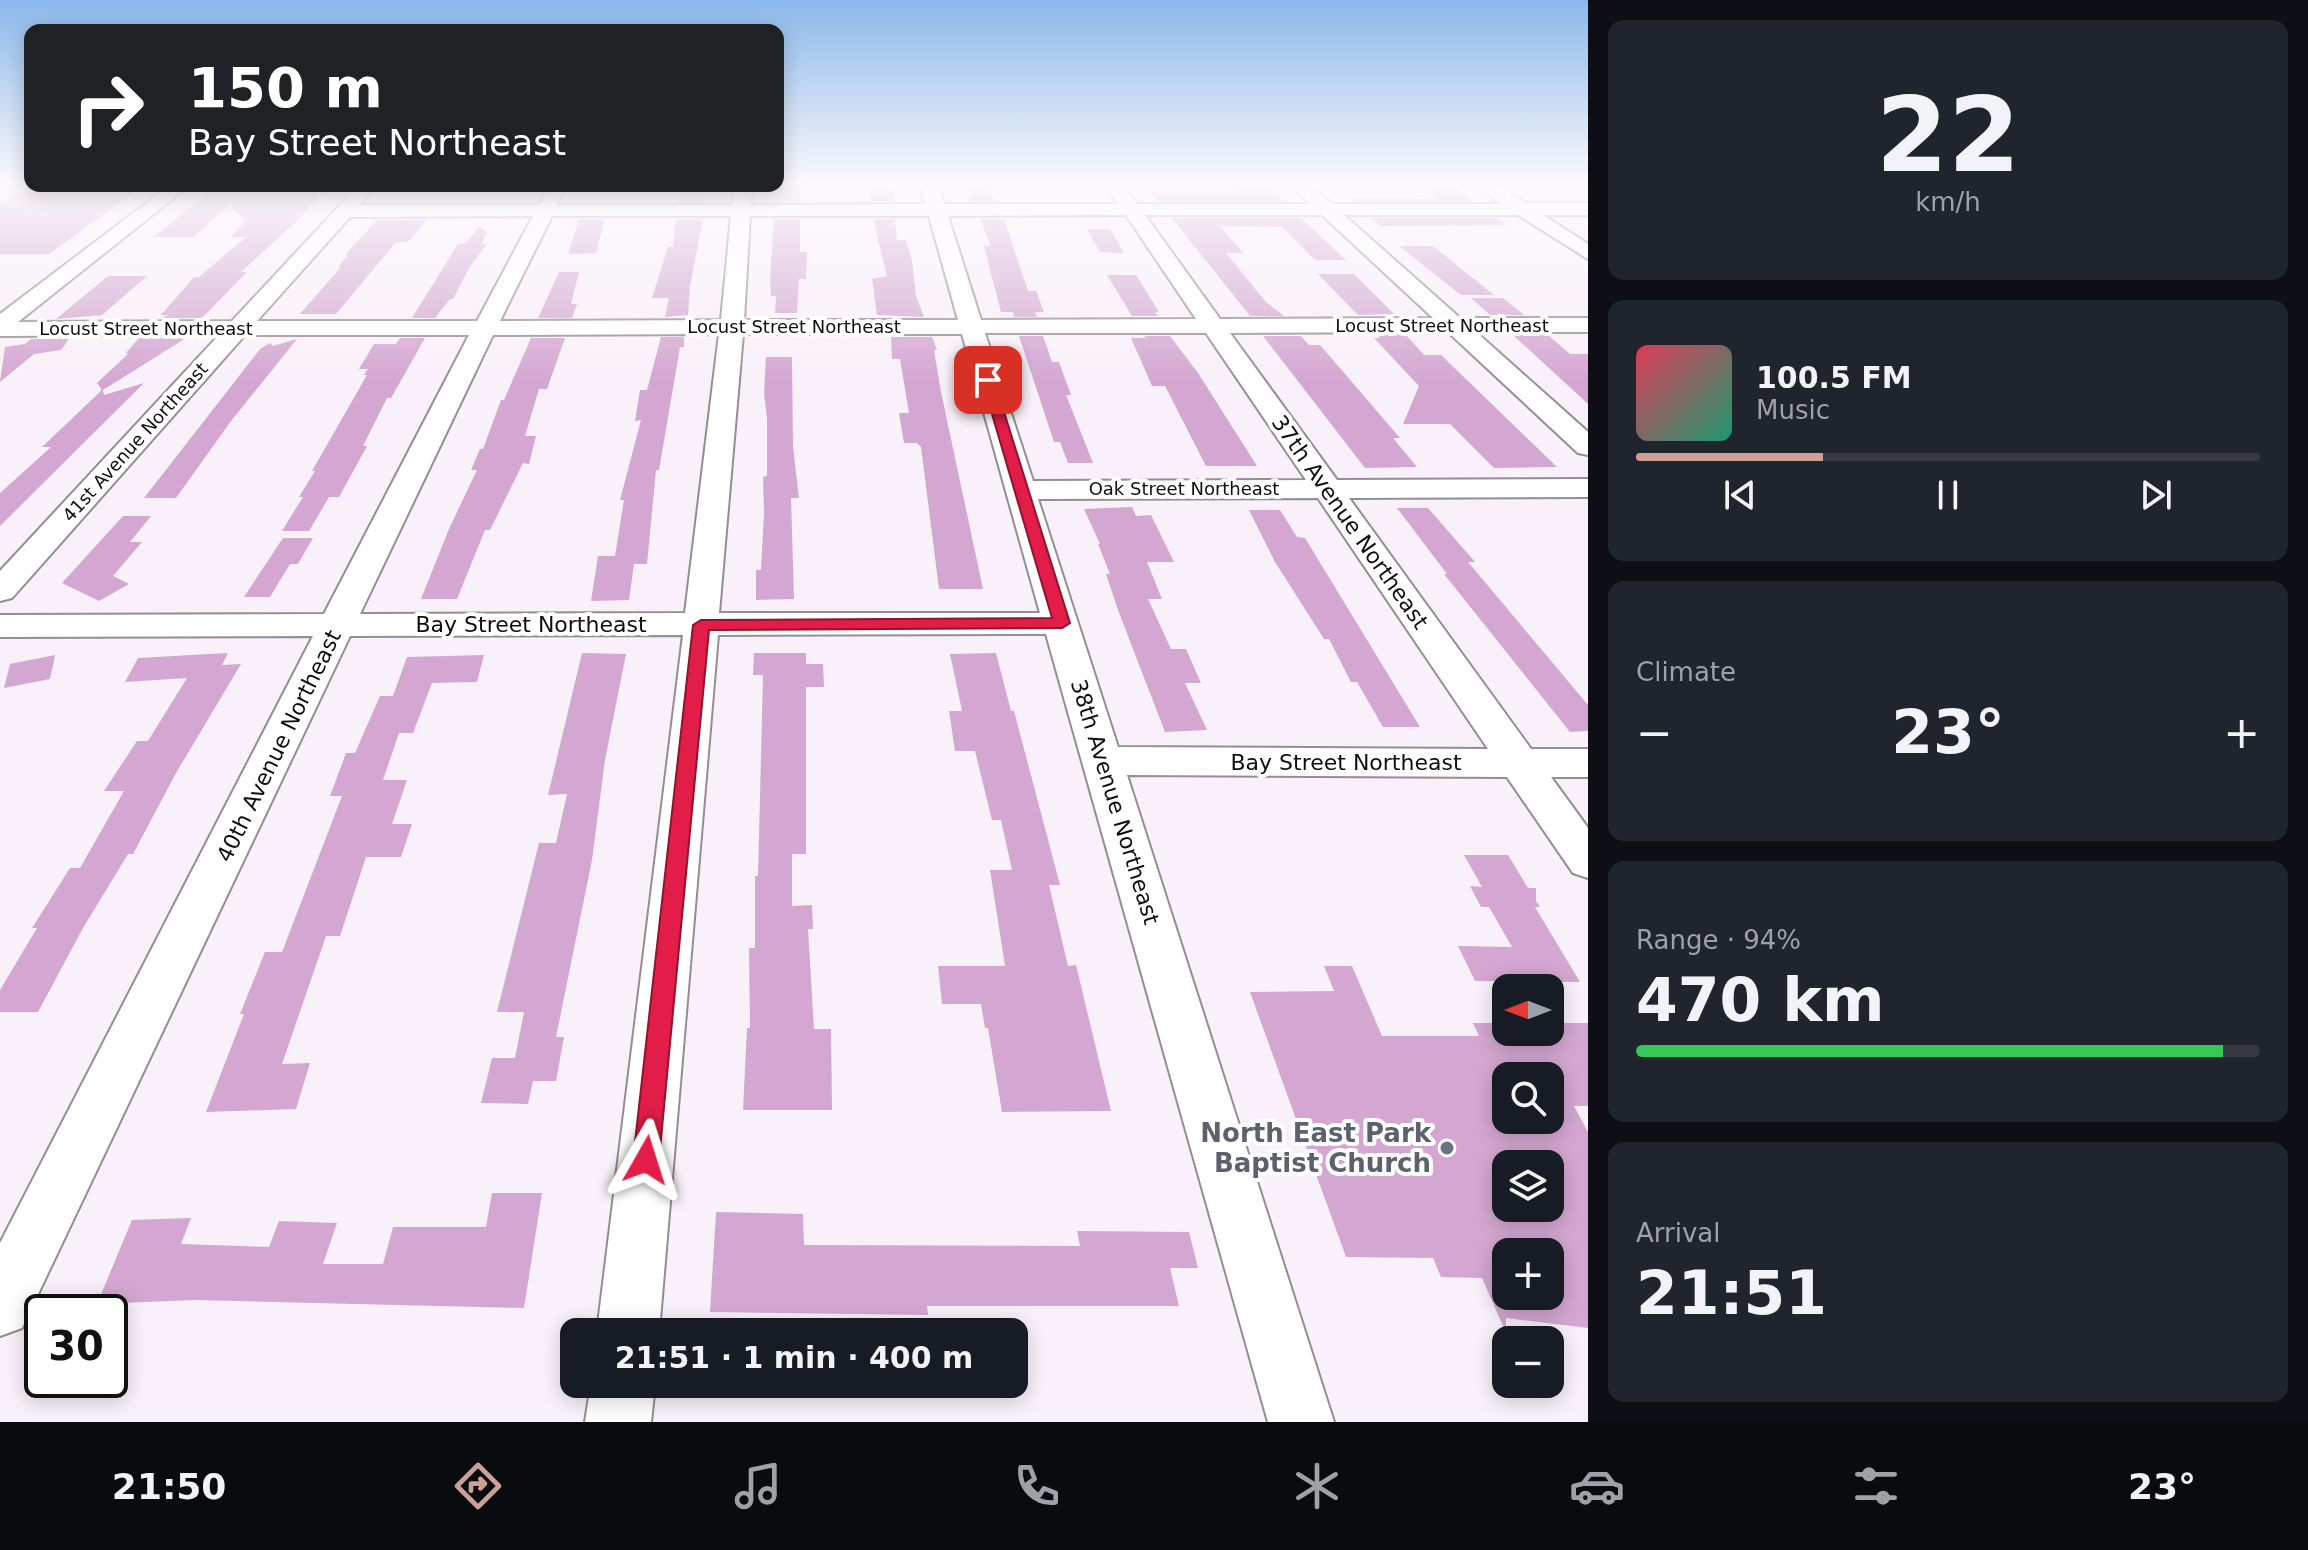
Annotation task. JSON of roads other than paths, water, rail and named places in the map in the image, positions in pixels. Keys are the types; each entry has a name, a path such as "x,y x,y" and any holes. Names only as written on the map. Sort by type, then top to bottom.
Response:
{"street":[{"path":"0,327 100,248"},
{"name":"41st Avenue Northeast","path":"0,591 311,248"},
{"name":"40th Avenue Northeast","path":"0,1306 526,248"},
{"path":"629,1318 738,248"},
{"name":"38th Avenue Northeast","path":"948,248 1301,1422"},
{"name":"37th Avenue Northeast","path":"1158,248 1588,861"},
{"path":"1370,248 1588,447"},
{"name":"Locust Street Northeast","path":"0,327 1588,325"},
{"name":"Oak Street Northeast","path":"1021,490 1588,488"},
{"name":"Bay Street Northeast","path":"0,626 1062,623"},
{"name":"Bay Street Northeast","path":"1103,761 1588,763"},
{"path":"618,1422 621,1398"}],"place":[{"name":"North East Park Baptist Church","path":"1447,1148"}]}
